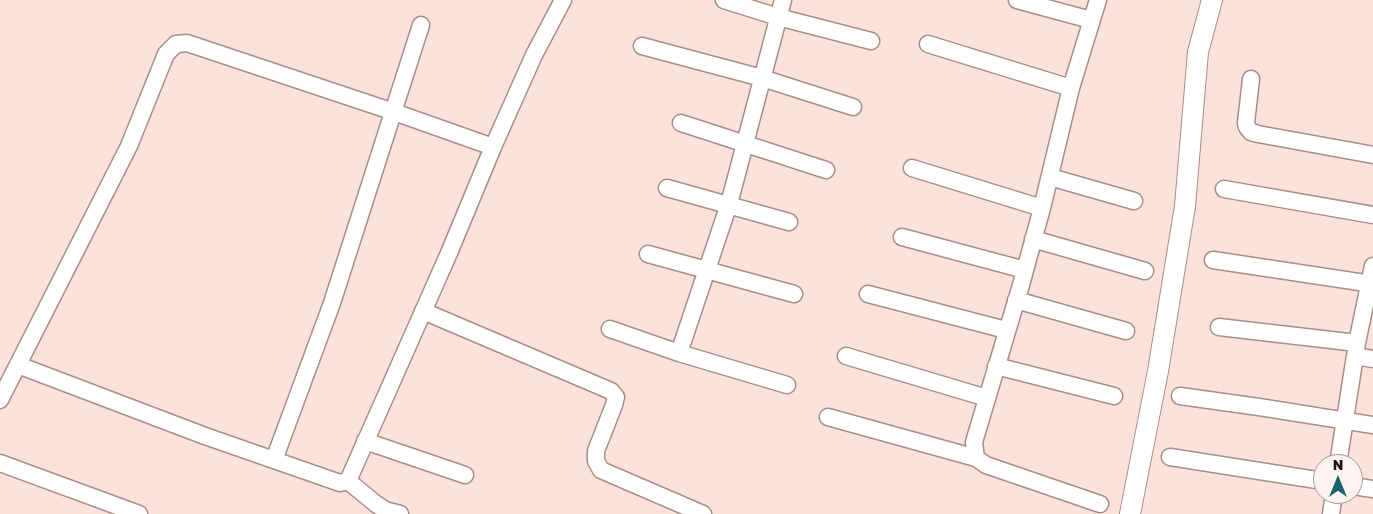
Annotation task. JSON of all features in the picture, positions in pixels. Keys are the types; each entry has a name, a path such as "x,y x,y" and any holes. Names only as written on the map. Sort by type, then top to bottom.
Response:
{"street":[{"path":"18,365 121,405 340,483 348,480 449,253 534,55 563,0"},
{"path":"724,0 778,17 871,40"},
{"path":"679,353 729,204 783,0"},
{"path":"1017,0 1091,20"},
{"path":"976,458 974,442 1025,270 1071,88 1098,0"},
{"path":"1130,514 1158,371 1185,206 1198,52 1212,0"},
{"path":"274,460 332,302 421,25"},
{"path":"0,400 129,146 166,54 176,44 186,43 493,147"},
{"path":"928,44 1071,88"},
{"path":"642,46 762,78 854,107"},
{"path":"1251,79 1246,123 1251,132 1373,155"},
{"path":"681,124 826,170"},
{"path":"912,168 1042,208"},
{"path":"1050,177 1134,201"},
{"path":"667,188 789,222"},
{"path":"1224,188 1373,215"},
{"path":"902,237 1025,270"},
{"path":"1033,239 1145,271"},
{"path":"648,254 794,294"},
{"path":"1213,260 1371,284"},
{"path":"1340,454 1356,349 1371,284 1373,266"},
{"path":"868,294 1006,330"},
{"path":"1016,300 1126,331"},
{"path":"423,311 610,390 616,397 596,450 596,461 600,470 703,514"},
{"path":"1219,327 1356,349 1373,359"},
{"path":"610,329 679,353 787,385"},
{"path":"846,356 987,398"},
{"path":"996,366 1114,396"},
{"path":"1180,396 1373,425"},
{"path":"828,418 976,458 986,465 1100,504"},
{"path":"365,441 465,475"},
{"path":"1170,457 1313,479"},
{"path":"0,463 139,514"},
{"path":"348,480 385,510 400,514"}]}
